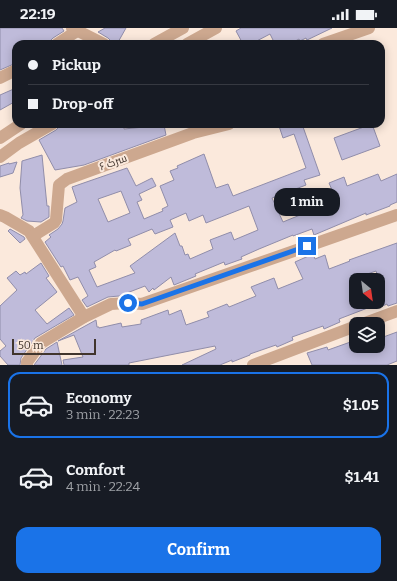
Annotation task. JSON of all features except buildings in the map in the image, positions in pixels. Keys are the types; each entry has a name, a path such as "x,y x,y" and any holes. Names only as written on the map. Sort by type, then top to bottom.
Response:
{"street":[{"path":"161,40 182,28"},
{"path":"195,40 216,28"},
{"path":"334,40 369,28"},
{"path":"62,40 74,30 95,40"},
{"path":"0,78 12,72"},
{"path":"0,138 15,128"},
{"path":"0,157 19,143 45,128"},
{"name":"سرک ۶","path":"33,236 54,223 56,220 59,185 67,179 193,133 213,128"},
{"path":"0,215 29,231 84,317"},
{"path":"27,365 27,362 41,342 84,317 111,304 142,304 397,215"},
{"path":"381,317 397,311"},
{"path":"253,365 349,329"}],"route":[{"path":"128,303 142,304 307,246"}]}
